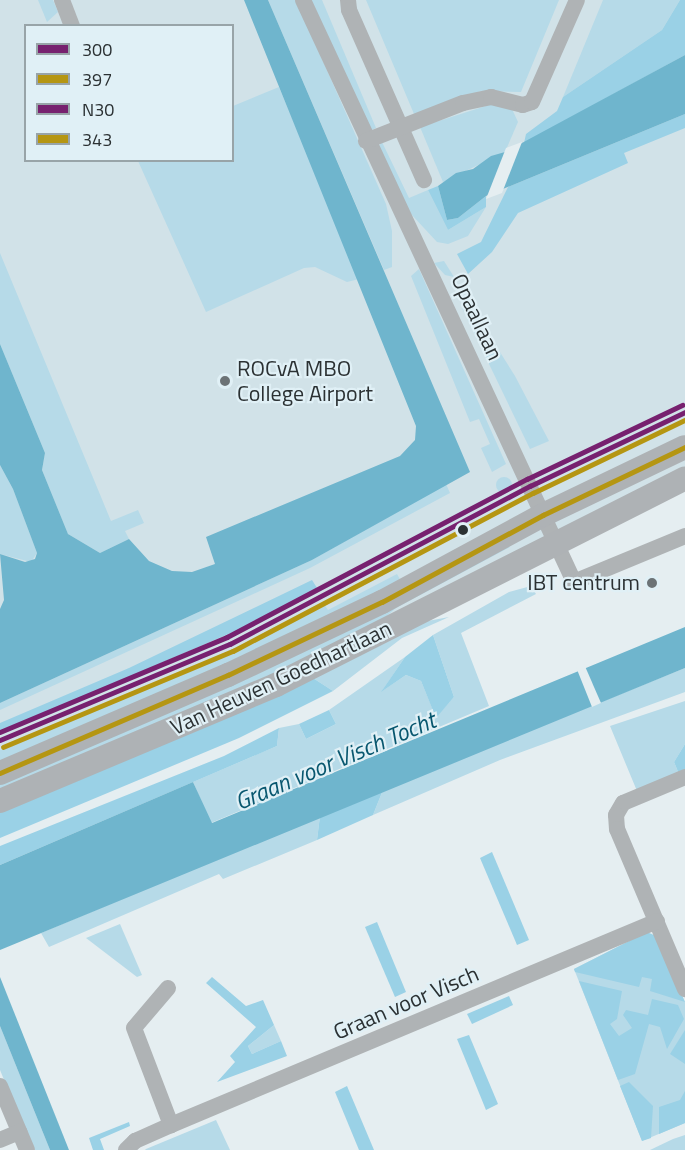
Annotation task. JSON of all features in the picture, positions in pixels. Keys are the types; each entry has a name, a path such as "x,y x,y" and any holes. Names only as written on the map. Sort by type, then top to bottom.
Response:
{"main road":[{"name":"Van Heuven Goedhartlaan","path":"0,772 290,646 382,602 543,515 685,447"},
{"name":"Van Heuven Goedhartlaan","path":"0,801 276,685 555,541 685,478"}],"street":[{"path":"62,0 71,24"},
{"name":"Opaallaan","path":"303,0 366,141 543,515"},
{"path":"348,0 348,8 423,180"},
{"path":"366,141 463,103 491,97 523,105 532,102 577,0"},
{"path":"543,515 574,582 685,536"},
{"path":"685,777 623,803 616,815 617,829 685,989"},
{"name":"Graan voor Visch","path":"126,1150 135,1141 171,1125 657,921"},
{"path":"168,988 134,1028 171,1125"},
{"path":"0,1086 27,1150"},
{"path":"0,1140 19,1132"}],"shaded area":[{"path":"0,0 685,0 685,475 357,637 0,785"},
{"path":"38,0 53,0 58,12 47,22"},
{"path":"244,0 268,0 470,472 312,560 0,703 0,609 4,600 0,554 25,562 35,559 37,553 13,489 0,465 0,344 45,453 42,470 68,534 100,553 129,539 149,561 172,571 192,572 215,564 206,537 400,456 415,440 416,426"},
{"path":"268,0 296,0 386,204 392,231 392,267 384,270"},
{"path":"311,0 322,0 376,128 367,132"},
{"path":"366,0 559,0 521,92 481,91 414,114"},
{"path":"603,0 680,0 662,30 563,97"},
{"path":"680,0 685,0 685,55 524,143 526,134 557,111 563,97 662,30"},
{"path":"685,55 685,114 486,196 458,218 447,220 438,186 456,173 473,169 491,156 505,152"},
{"path":"279,87 359,279 347,282 315,267 304,268 206,312 138,162 234,162 234,106"},
{"path":"492,104 512,109 518,122 505,152 443,182 420,127"},
{"path":"685,114 685,128 624,153 628,163 518,213 492,252 468,274 457,254 481,242 508,187"},
{"path":"382,142 409,198 428,190 448,230 486,207 468,236 448,244 437,242 411,214 375,151"},
{"path":"438,186 447,220 458,218 486,196 486,207 448,230 428,190"},
{"path":"0,253 111,521 138,510 144,523 125,531 129,539 100,553 68,534 42,470 45,453 0,344"},
{"path":"444,261 454,277 445,275 434,263"},
{"path":"419,269 506,464 492,472 481,448 490,444 479,419 470,422 411,276"},
{"path":"469,303 515,376 549,441 530,449 462,308"},
{"path":"0,465 13,489 37,553 31,562 0,554"},
{"path":"504,477 510,479 512,485 510,491 504,493 498,491 496,485 498,479"},
{"path":"446,484 450,493 310,568 0,710 0,703 312,560"},
{"path":"505,543 510,547 396,608 368,632 0,795 0,782"},
{"path":"397,574 402,583 0,766 0,750 201,666 324,604 328,610"},
{"path":"312,580 319,591 259,621 0,732 0,723 129,668"},
{"path":"531,586 536,594 461,633 489,706 211,823 193,782 277,746 279,728 299,724 306,739 336,724 329,710 405,657 382,691 406,675 421,681 436,717 454,697 433,635 509,592"},
{"path":"449,617 402,638 333,691 313,678 417,623"},
{"path":"685,627 685,668 0,950 0,865 193,782 212,823"},
{"path":"433,635 454,697 436,718 421,681 406,675 381,692 405,657"},
{"path":"685,668 685,692 500,760 373,815 383,790"},
{"path":"313,678 333,691 239,738 0,838 0,808"},
{"path":"685,701 685,744 674,762 679,774 637,791 610,726"},
{"path":"329,710 336,724 306,739 299,724"},
{"path":"279,728 277,746 0,865 0,846 224,756"},
{"path":"685,744 685,770 679,774 674,762"},
{"path":"383,790 373,815 317,840 320,816"},
{"path":"320,816 317,840 223,879 219,874 49,947 41,933"},
{"path":"492,852 529,940 517,945 480,858"},
{"path":"377,922 406,992 395,997 365,927"},
{"path":"120,924 142,975 137,977 86,938"},
{"path":"647,932 685,1002 685,1123 642,1141 574,969"},
{"path":"647,932 656,936 685,1002 650,991 652,979 642,977 639,987 575,972 574,969"},
{"path":"0,977 69,1150 50,1150 0,1026"},
{"path":"212,977 246,1006 263,1000 274,1025 248,1046 252,1054 281,1041 287,1056 217,1082 235,1062 230,1056 256,1027 206,983"},
{"path":"579,981 622,991 617,1019 610,1024 619,1036 632,1028 623,1015 626,1010 648,1015 652,999 678,1005 684,1019 667,1049 660,1027 649,1024 635,1074 618,1080"},
{"path":"509,996 513,1005 472,1024 467,1014"},
{"path":"274,1025 281,1041 252,1054 248,1046"},
{"path":"0,1026 50,1150 33,1150 0,1070"},
{"path":"685,1030 685,1064 670,1054"},
{"path":"469,1035 498,1104 486,1110 457,1039"},
{"path":"629,1082 653,1106 651,1138 642,1141 620,1086"},
{"path":"347,1086 374,1150 359,1150 335,1092"},
{"path":"685,1091 685,1123 659,1134 659,1107 680,1100"},
{"path":"216,1120 230,1150 145,1150 146,1149"},
{"path":"129,1122 130,1126 100,1139 104,1150 93,1150 89,1138"},
{"path":"685,1135 685,1150 650,1150 673,1139"}],"pier":[{"path":"522,142 502,193 486,199 506,148"},
{"path":"584,664 601,703 592,707 576,667"}],"transit line":[{"name":"N30","path":"0,732 227,637 527,479 682,405"},
{"name":"300","path":"0,740 230,644 530,486 685,412"},
{"name":"397","path":"3,747 233,651 533,493 685,420"},
{"name":"343","path":"0,773 228,675 382,602 543,515 685,447"}],"place":[{"name":"ROCvA MBO College Airport","path":"225,381"},
{"name":"IBT centrum","path":"652,583"}],"water label":[{"name":"Graan voor Visch Tocht","path":"335,761"}]}
